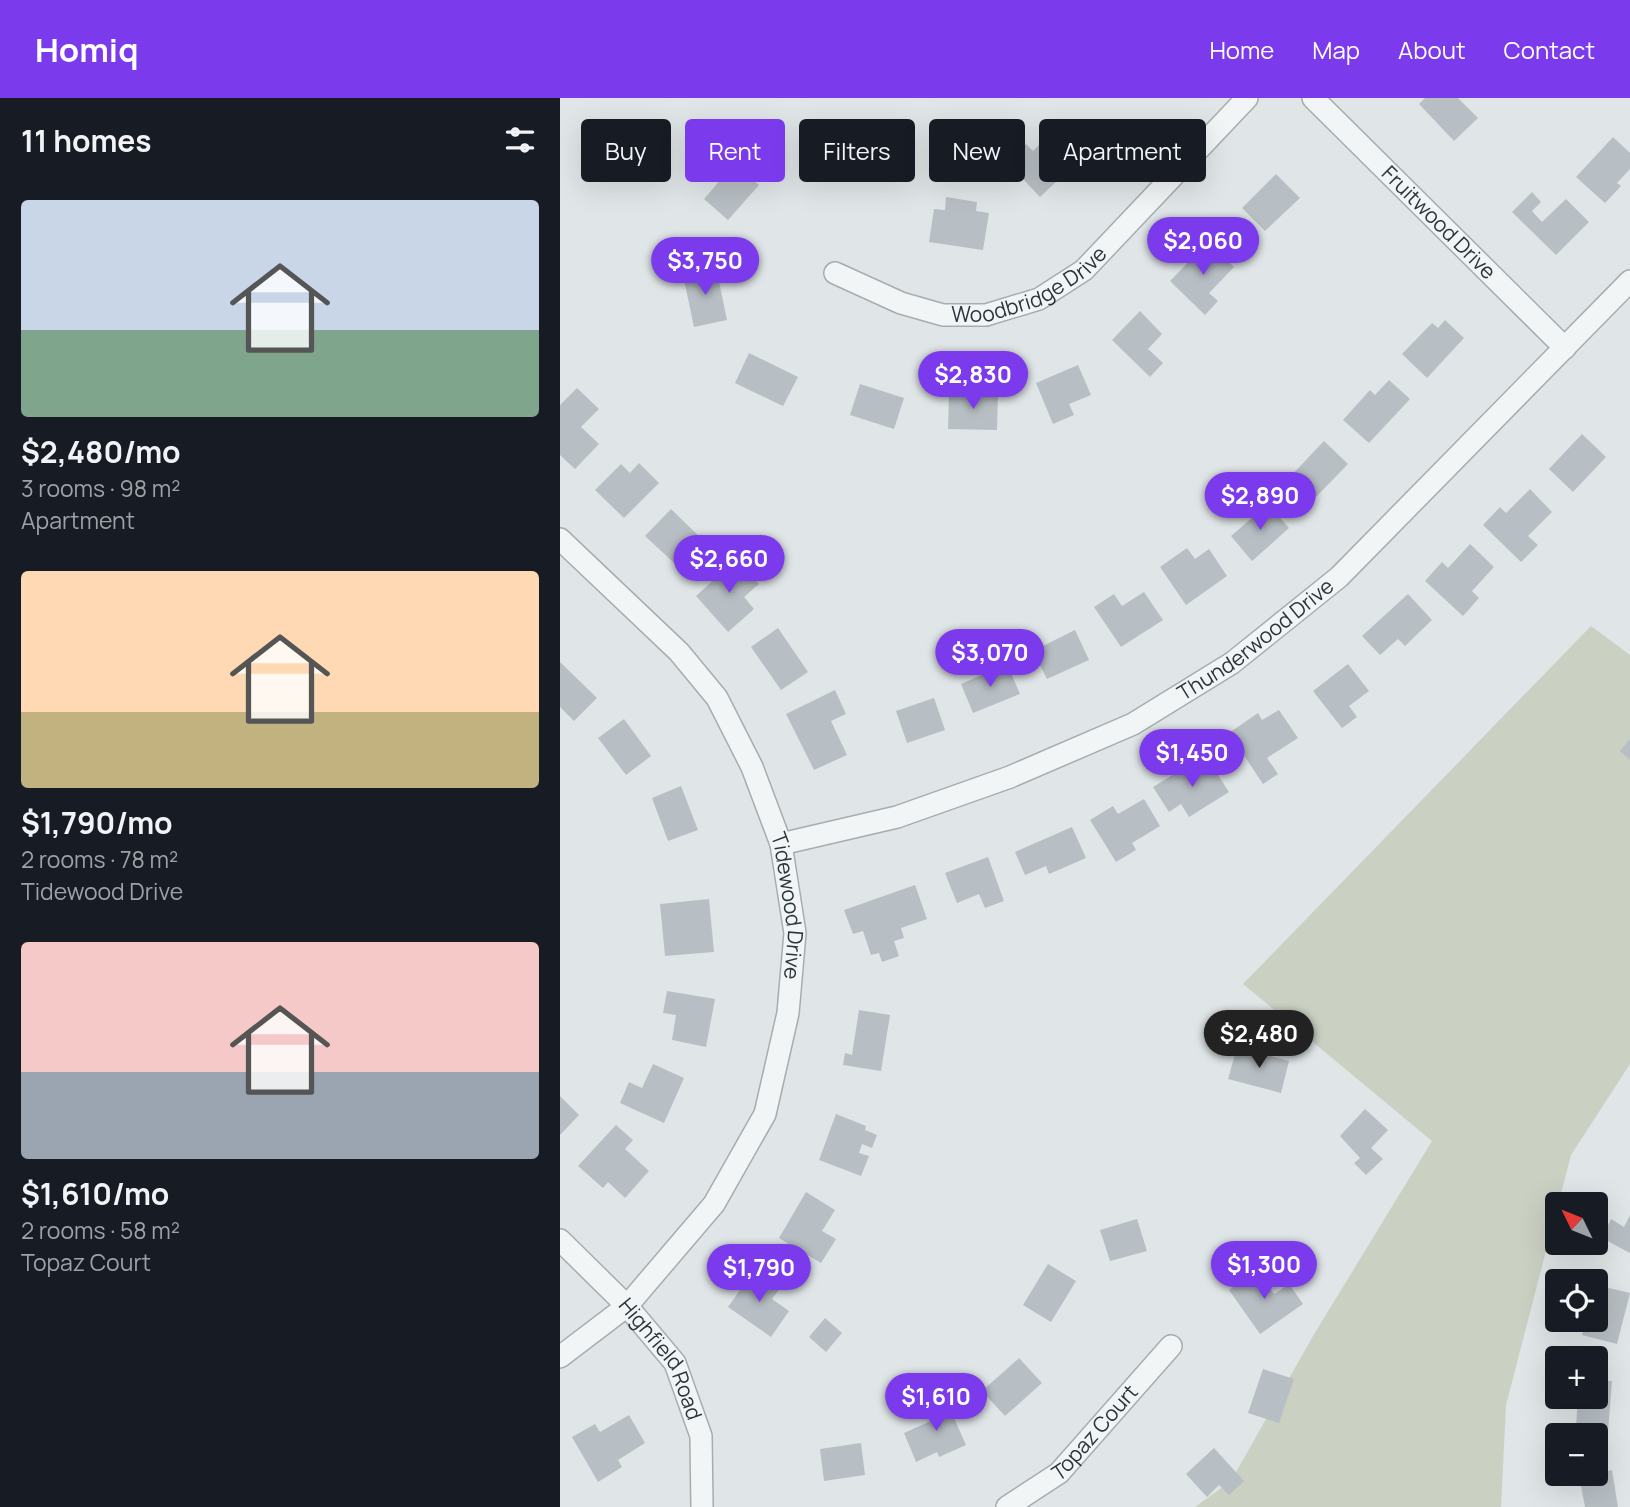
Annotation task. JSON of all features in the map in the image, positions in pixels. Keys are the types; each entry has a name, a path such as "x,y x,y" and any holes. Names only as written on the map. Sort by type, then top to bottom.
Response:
{"street":[{"name":"Woodbridge Drive","path":"835,273 901,303 943,315 986,315 1039,299 1084,270 1247,98"},
{"name":"Fruitwood Drive","path":"1313,98 1565,348"},
{"name":"Thunderwood Drive","path":"781,844 897,817 1010,778 1133,724 1232,663 1339,577 1630,281"},
{"name":"Tidewood Drive","path":"560,539 679,652 717,698 752,767 781,844 795,933 788,1013 765,1114 714,1204 627,1306"},
{"name":"Highfield Road","path":"560,1240 627,1306 675,1363 701,1436 702,1507"},
{"path":"560,1357 627,1306"},
{"name":"Topaz Court","path":"1007,1507 1059,1473 1171,1346"}],"shaded area":[{"path":"1591,626 1630,655 1630,1064 1571,1155 1561,1192 1545,1192 1545,1255 1506,1405 1501,1507 1195,1507 1231,1481 1313,1336 1432,1141 1243,984"}],"building":[{"path":"1425,98 1458,98 1478,118 1454,141 1419,104"},
{"path":"1613,137 1630,153 1630,169 1617,183 1621,186 1605,203 1576,177"},
{"path":"1025,145 1033,151 1039,145 1039,182 1056,182 1040,197 1025,181"},
{"path":"1276,174 1300,198 1265,231 1242,208"},
{"path":"719,182 755,182 759,185 728,220 704,199"},
{"path":"1532,192 1541,202 1532,211 1542,222 1566,199 1589,222 1556,255 1512,212"},
{"path":"946,197 977,202 976,211 989,213 983,250 929,242 934,209 945,210"},
{"path":"1208,242 1234,267 1209,293 1218,301 1205,315 1170,281"},
{"path":"716,267 727,320 694,327 683,275"},
{"path":"1140,311 1162,334 1148,349 1163,363 1150,377 1112,340"},
{"path":"1445,320 1464,338 1427,378 1402,354 1432,323 1438,328"},
{"path":"749,353 798,377 783,406 735,383"},
{"path":"1078,365 1091,395 1069,404 1074,415 1053,424 1036,383"},
{"path":"1389,380 1410,399 1369,443 1343,420 1370,390 1375,395"},
{"path":"860,384 904,398 894,429 850,415"},
{"path":"577,388 599,409 581,427 599,444 575,469 560,455 560,405"},
{"path":"949,392 998,393 997,430 948,429"},
{"path":"1582,434 1606,457 1573,492 1549,469"},
{"path":"1324,441 1348,464 1311,502 1288,479"},
{"path":"639,463 659,483 624,518 595,490 621,464 630,473"},
{"path":"1530,489 1552,512 1528,536 1538,545 1521,562 1483,525 1500,507 1506,513"},
{"path":"1268,504 1289,528 1252,561 1231,536"},
{"path":"671,509 710,547 685,573 645,536"},
{"path":"1470,544 1494,567 1472,591 1479,598 1463,616 1425,581 1442,562 1448,568"},
{"path":"1187,548 1195,559 1209,549 1227,576 1186,605 1160,567"},
{"path":"737,559 759,584 744,597 754,609 728,632 696,596"},
{"path":"1144,592 1163,620 1121,647 1094,607 1114,594 1122,606"},
{"path":"1408,594 1432,620 1405,646 1398,639 1380,655 1362,636"},
{"path":"778,628 808,672 781,690 751,647"},
{"path":"1075,630 1089,660 1047,679 1033,651"},
{"path":"560,662 597,698 574,721 560,707"},
{"path":"1007,664 1020,694 973,713 961,684"},
{"path":"1348,664 1369,691 1349,706 1357,717 1342,728 1313,691"},
{"path":"835,690 846,714 831,721 847,755 814,770 786,714"},
{"path":"934,698 945,730 907,743 896,711"},
{"path":"1279,710 1298,738 1267,758 1278,774 1263,784 1229,733 1258,713 1262,720"},
{"path":"624,719 651,756 626,775 598,738"},
{"path":"1630,739 1630,760 1620,751"},
{"path":"1209,761 1229,792 1189,817 1181,804 1169,812 1153,787 1189,765 1193,771"},
{"path":"681,786 698,830 668,841 652,798"},
{"path":"1144,799 1160,826 1132,843 1136,850 1116,862 1090,820 1113,806 1118,814"},
{"path":"1072,827 1086,858 1049,874 1046,866 1025,875 1015,852"},
{"path":"988,857 1004,901 985,908 979,894 957,903 945,873"},
{"path":"915,885 927,919 901,928 904,938 894,941 899,956 882,962 879,953 871,955 863,931 853,934 844,910"},
{"path":"709,899 714,952 665,956 660,904"},
{"path":"667,991 715,999 706,1047 672,1040 676,1015 663,1013"},
{"path":"859,1010 890,1015 881,1071 843,1065 845,1053 852,1055"},
{"path":"1237,1047 1289,1061 1281,1093 1228,1079"},
{"path":"653,1064 684,1078 664,1123 620,1103 629,1082 642,1088"},
{"path":"560,1096 579,1115 560,1135"},
{"path":"1365,1109 1388,1130 1371,1148 1383,1159 1366,1175 1354,1163 1360,1158 1340,1136"},
{"path":"836,1114 866,1126 865,1130 877,1135 872,1148 862,1144 859,1153 869,1156 861,1176 819,1160"},
{"path":"616,1125 633,1140 625,1149 649,1171 625,1198 608,1182 603,1188 578,1166"},
{"path":"806,1192 835,1210 822,1231 836,1239 821,1263 779,1238"},
{"path":"1630,1215 1630,1253 1608,1241 1608,1225 1611,1219 1624,1227"},
{"path":"1137,1219 1147,1251 1110,1261 1100,1230"},
{"path":"1048,1264 1076,1281 1051,1322 1023,1305"},
{"path":"754,1270 780,1288 772,1299 789,1311 771,1337 728,1307"},
{"path":"1257,1270 1274,1294 1289,1284 1303,1304 1260,1334 1229,1290"},
{"path":"1608,1288 1630,1293 1617,1344 1582,1335 1583,1332 1608,1332"},
{"path":"825,1318 842,1333 826,1352 809,1337"},
{"path":"1019,1358 1042,1383 1005,1416 982,1391"},
{"path":"1263,1369 1294,1379 1279,1423 1248,1413"},
{"path":"1608,1381 1612,1381 1608,1431 1608,1423 1576,1423 1577,1409 1608,1409"},
{"path":"945,1398 966,1445 939,1457 937,1452 916,1462 904,1433 931,1421 925,1407"},
{"path":"629,1415 645,1443 618,1460 622,1467 598,1482 572,1437 595,1424 600,1432"},
{"path":"861,1443 865,1475 824,1481 820,1449"},
{"path":"1214,1448 1244,1481 1229,1495 1219,1485 1207,1497 1186,1474"},
{"path":"1612,1470 1618,1507 1585,1507 1581,1486 1608,1486 1608,1471"}]}
